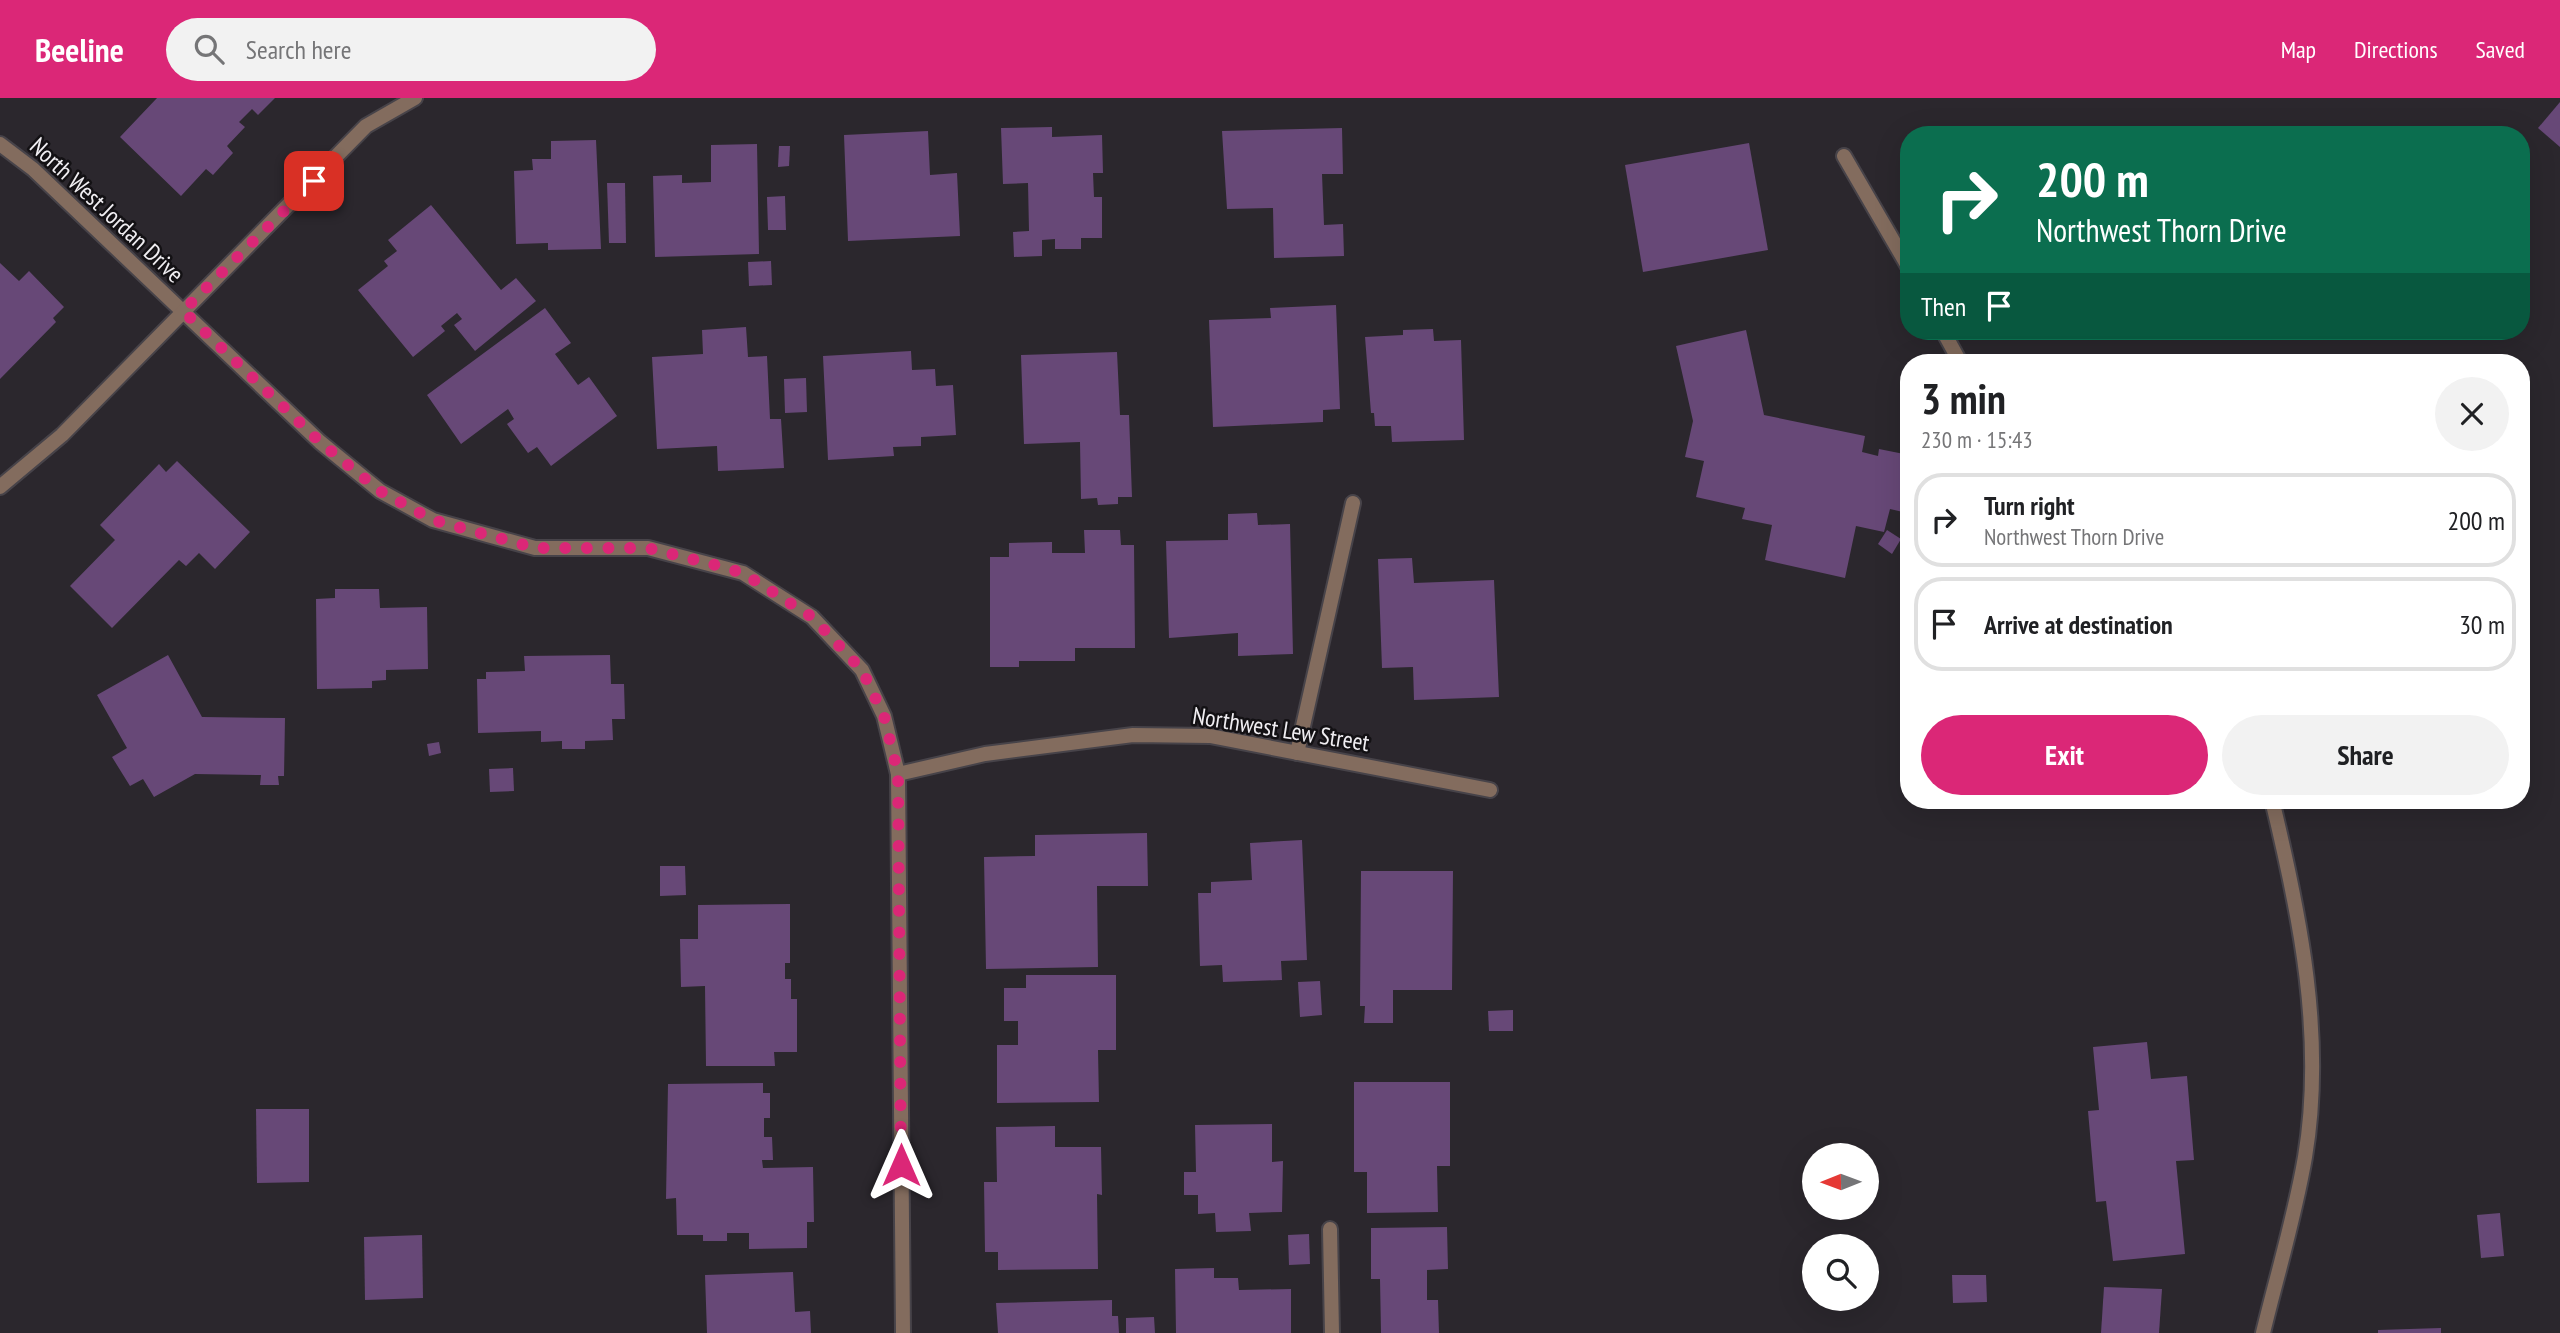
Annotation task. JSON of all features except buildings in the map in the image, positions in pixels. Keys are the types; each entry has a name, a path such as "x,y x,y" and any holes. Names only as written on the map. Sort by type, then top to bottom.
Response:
{"street":[{"path":"0,487 62,435 366,126 415,98"},
{"name":"North West Jordan Drive","path":"0,144 33,169 320,442 380,491 433,520 535,548 648,548 743,573 812,617 862,670 884,716 898,774 903,1333"},
{"path":"1844,156 1900,252"},
{"path":"1297,753 1353,503"},
{"name":"Northwest Lew Street","path":"898,774 985,754 1133,735 1210,736 1490,790"},
{"path":"2263,1333 2305,1157 2312,1086 2308,981 2289,869 2274,809"},
{"path":"1330,1229 1332,1333"}],"route":[{"path":"314,181 183,311 320,442 380,491 433,520 491,538 535,548 648,548 743,573 812,617 862,670 884,716 898,774 901,1165"}]}
